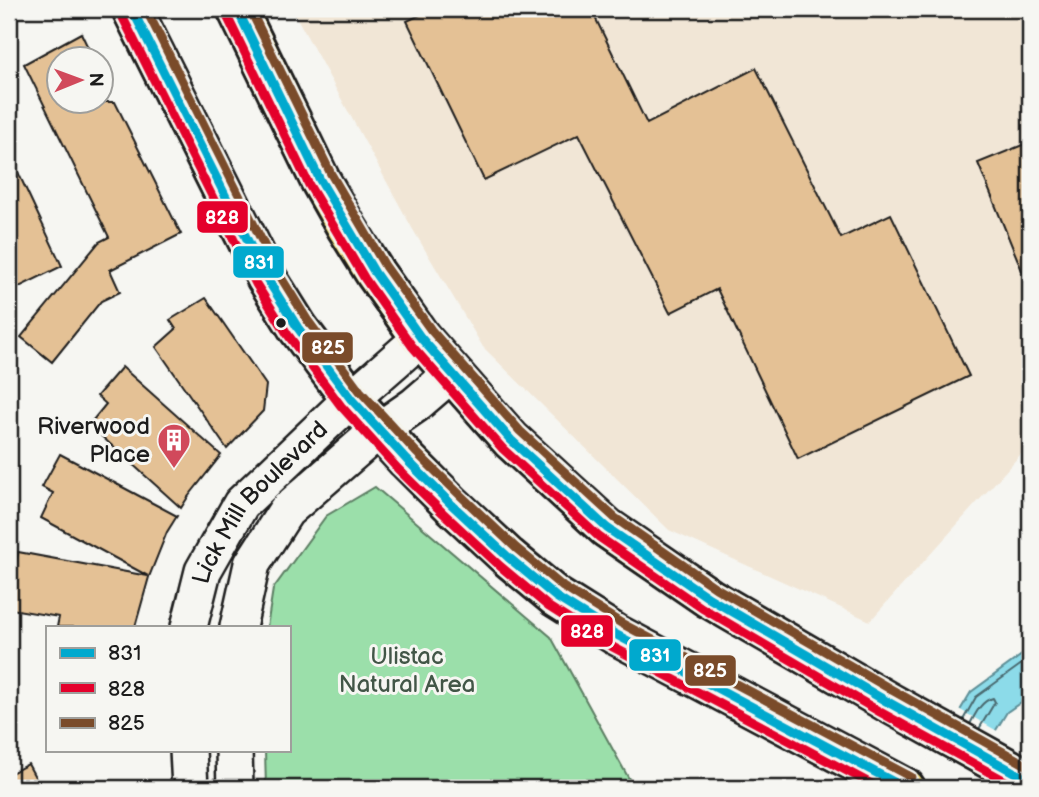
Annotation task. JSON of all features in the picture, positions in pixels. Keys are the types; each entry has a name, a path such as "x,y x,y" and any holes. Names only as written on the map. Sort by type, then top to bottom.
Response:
{"main road":[{"path":"132,9 266,277 298,328 351,399 407,460 508,557 556,597 615,634 905,788"},
{"path":"237,9 320,180 375,273 421,338 511,440 607,528 709,598 886,701 1030,780"},
{"name":"Lick Mill Boulevard","path":"189,626 203,571 241,504 351,399 421,338"},
{"name":"Lick Mill Boulevard","path":"238,626 252,564 286,511 379,430 415,405 451,374"},
{"path":"188,752 190,788"},
{"path":"234,752 235,788"}],"shaded area":[{"path":"292,9 1030,9 1030,444 870,621 669,530 483,347 412,228"}],"green space":[{"name":"Ulistac Natural Area","path":"375,487 551,637 634,788 266,788 265,752 290,752 290,626 267,626 273,589 326,516"}],"water":[{"path":"1030,649 1030,696 1007,712 961,788 914,788 971,692"}],"pier":[{"path":"957,708 999,732 965,788 911,788"}],"building":[{"path":"433,9 591,9 647,124 756,68 841,238 891,214 969,376 798,459 717,289 670,313 579,134 484,180 407,21"},
{"path":"81,33 87,46 57,46"},
{"path":"46,52 46,109 24,64"},
{"path":"116,104 181,234 110,270 120,292 101,301 52,362 21,337 99,242 109,237 50,116 116,116"},
{"path":"1030,142 1030,290 978,163"},
{"path":"9,153 62,266 9,292"},
{"path":"206,298 266,385 263,411 227,449 156,347 176,329 170,320"},
{"path":"122,367 221,455 181,508 89,425 106,404 97,396"},
{"path":"60,454 177,516 167,532 149,577 135,626 57,626 59,617 11,609 14,589 11,589 18,552 148,576 41,518 53,493 42,487"},
{"path":"28,764 41,788 9,788 9,774"}],"transit line":[{"name":"831","path":"132,9 266,277 298,328 351,399 407,460 508,557 556,597 615,634 905,788"},
{"name":"825","path":"146,9 277,271 308,321 360,391 416,452 516,548 563,587 621,623 911,777"},
{"name":"831","path":"237,9 320,180 375,273 421,338 511,440 607,528 709,598 1030,781"},
{"name":"825","path":"250,9 331,174 385,266 431,330 520,431 615,518 716,588 1030,767"},
{"name":"828","path":"121,14 256,284 288,335 341,406 398,469 500,566 549,607 609,645 879,788"},
{"name":"828","path":"226,14 309,185 365,279 412,346 503,449 599,537 702,608 880,712 1018,788"}],"place":[{"name":"Riverwood Place","path":"174,470"}]}
